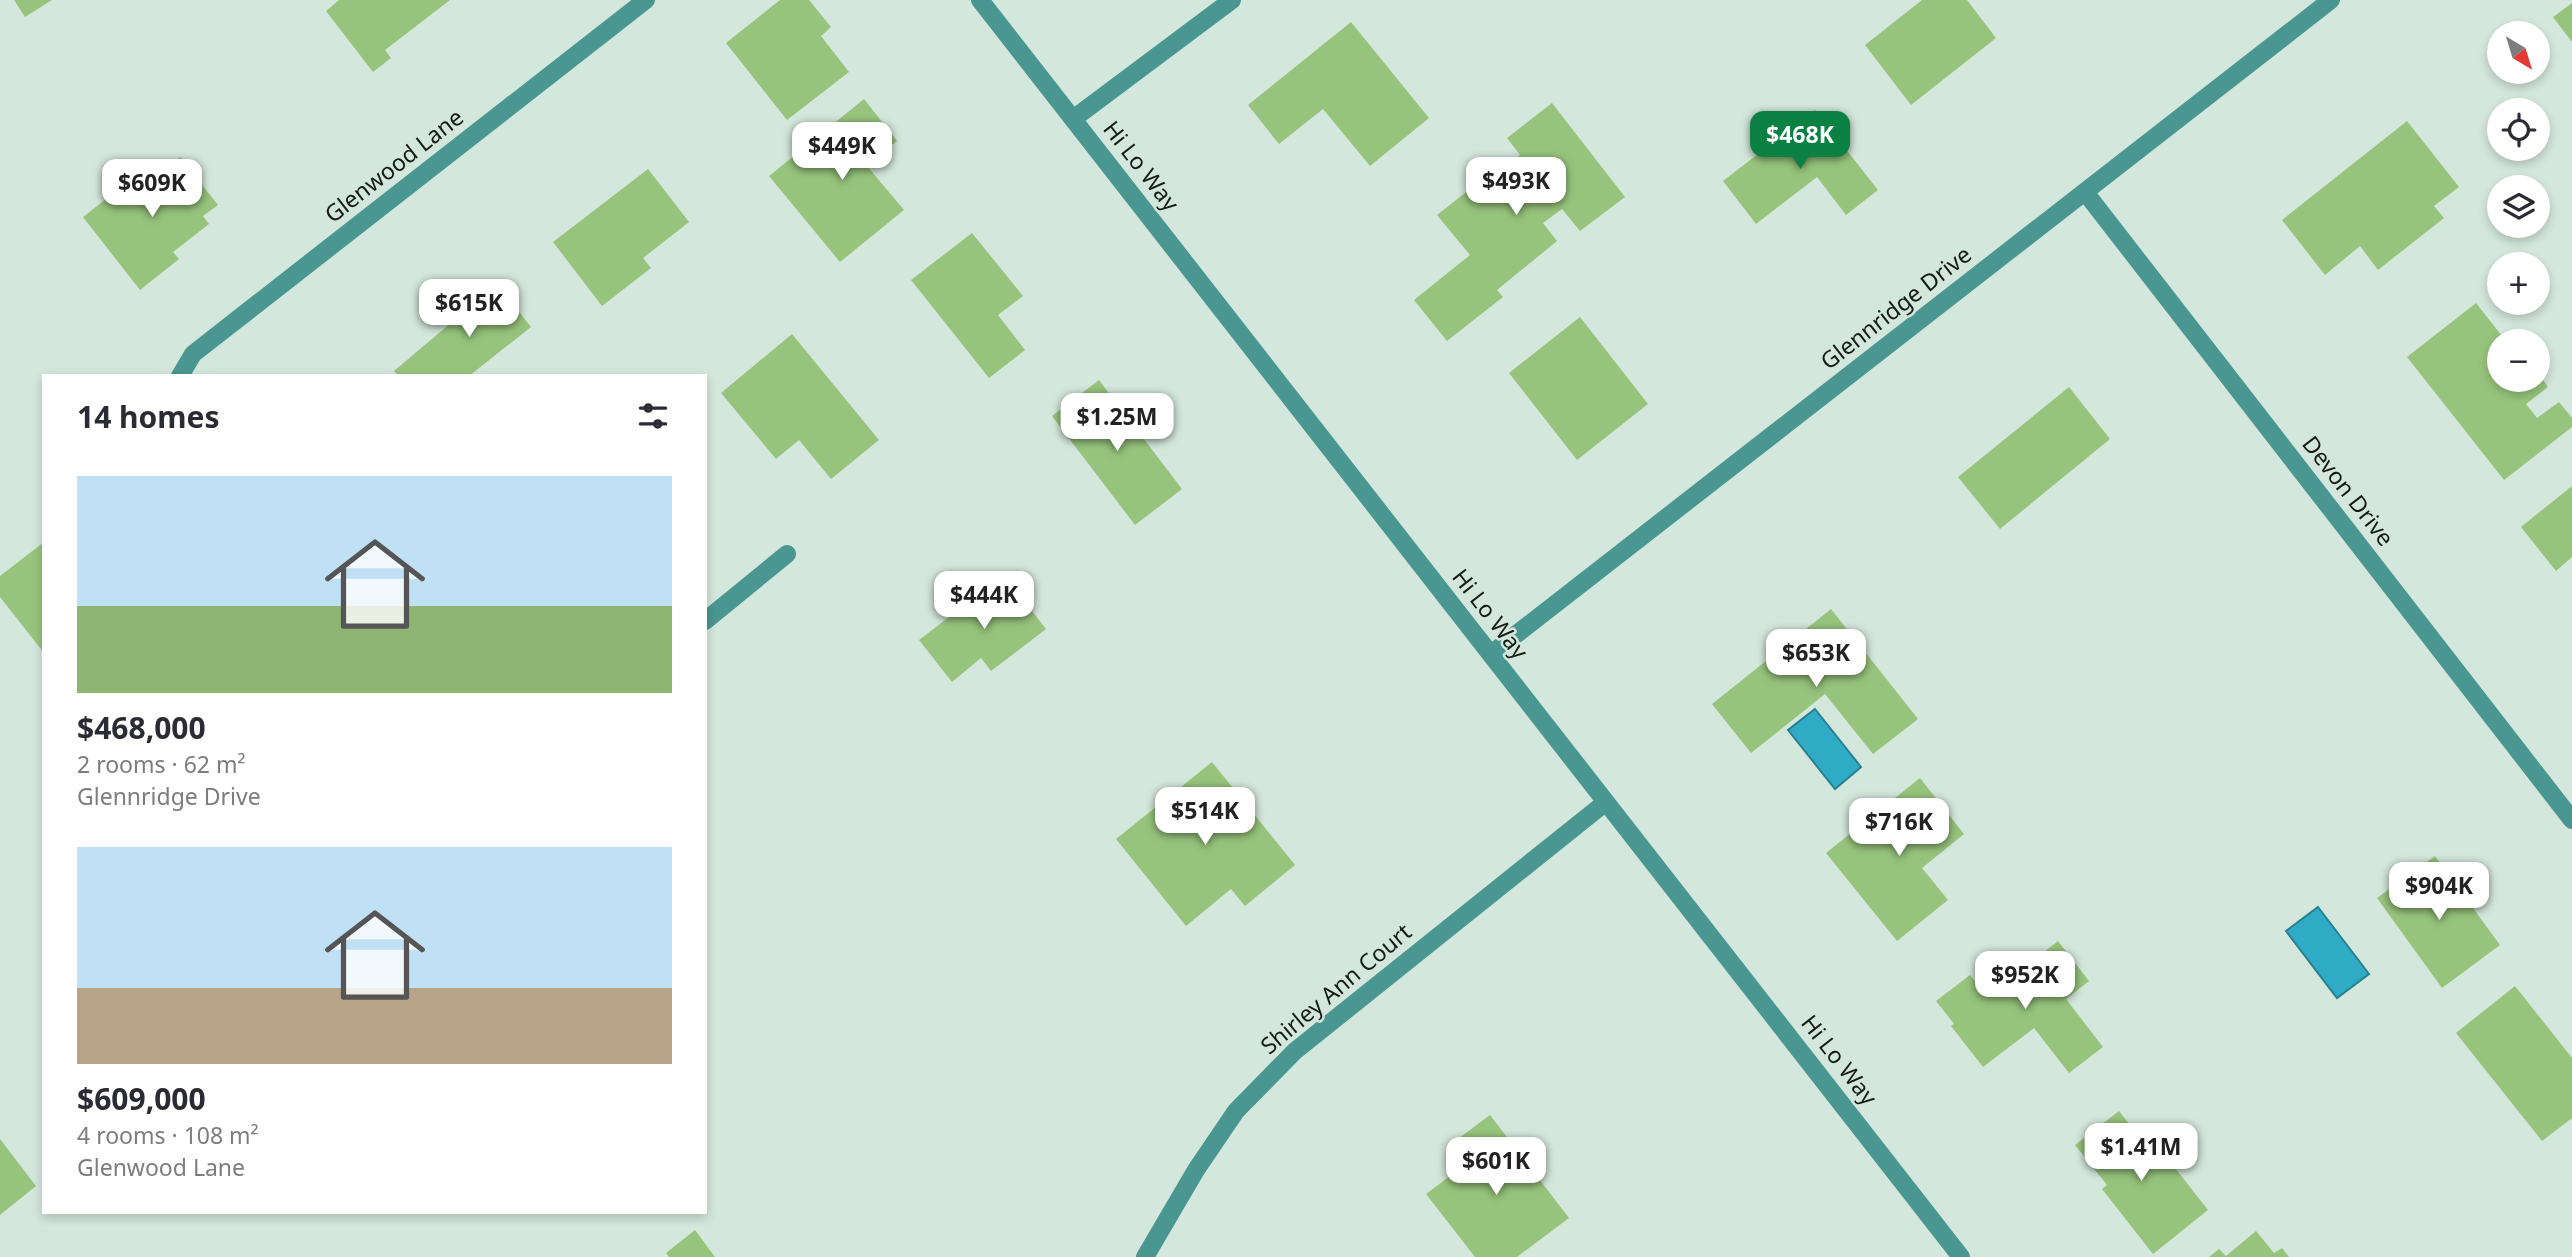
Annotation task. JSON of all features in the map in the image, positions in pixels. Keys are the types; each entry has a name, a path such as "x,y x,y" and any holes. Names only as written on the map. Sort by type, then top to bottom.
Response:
{"street":[{"name":"Glenwood Lane","path":"181,374 193,354 646,0"},
{"name":"Hi Lo Way","path":"980,0 1961,1257"},
{"path":"1073,119 1232,0"},
{"name":"Glennridge Drive","path":"1490,654 2332,0"},
{"name":"Devon Drive","path":"2085,192 2572,820"},
{"path":"707,619 787,554"},
{"name":"Shirley Ann Court","path":"1145,1257 1196,1170 1236,1111 1296,1051 1606,802"}],"water":[{"path":"1815,709 1861,767 1835,789 1788,730"},
{"path":"2318,907 2369,974 2337,998 2286,931"}],"building":[{"path":"14,0 52,0 25,17"},
{"path":"339,0 450,0 385,50 391,58 373,72 326,11"},
{"path":"780,0 809,0 831,27 821,36 849,72 787,120 726,43"},
{"path":"1922,0 1967,0 1996,38 1911,105 1865,45"},
{"path":"2572,3 2572,42 2553,17"},
{"path":"1351,22 1429,118 1370,166 1323,109 1279,144 1248,105"},
{"path":"864,99 897,141 867,166 904,210 840,262 769,176"},
{"path":"1552,103 1625,197 1580,231 1562,209 1543,223 1557,241 1497,290 1503,297 1447,341 1414,300 1470,255 1437,215 1498,167 1501,170 1520,155 1507,138"},
{"path":"1815,110 1878,190 1846,215 1817,177 1756,224 1723,181"},
{"path":"2407,121 2459,187 2434,206 2444,218 2378,270 2360,246 2325,275 2282,220"},
{"path":"180,157 218,205 203,216 209,224 173,252 179,259 140,290 83,217 152,163 160,173"},
{"path":"648,169 689,222 643,258 651,268 602,306 553,242"},
{"path":"972,233 1023,296 998,315 1025,350 989,378 911,280"},
{"path":"497,284 531,327 472,374 397,374 394,371"},
{"path":"2476,303 2497,329 2487,329 2487,392 2542,392 2526,404 2537,418 2559,402 2572,418 2572,427 2504,480 2407,357"},
{"path":"1580,317 1648,404 1577,460 1509,373"},
{"path":"792,334 879,440 831,479 799,440 776,459 721,393"},
{"path":"1099,380 1182,489 1135,525 1052,416"},
{"path":"2069,387 2110,439 2000,529 1958,477"},
{"path":"2572,486 2572,557 2556,571 2521,527"},
{"path":"42,544 42,650 0,597 0,576"},
{"path":"1004,575 1046,629 991,671 981,658 952,682 919,640"},
{"path":"1831,609 1918,719 1873,754 1825,694 1751,753 1712,704"},
{"path":"1212,762 1295,865 1245,906 1231,889 1186,926 1116,839"},
{"path":"1920,778 1964,834 1922,868 1948,900 1897,941 1826,853"},
{"path":"2435,856 2500,945 2442,988 2377,898"},
{"path":"2058,941 2089,981 2066,999 2103,1047 2069,1073 2034,1028 1983,1067 1951,1026 1954,1024 1936,1001 1970,975 1987,997"},
{"path":"2515,986 2572,1058 2572,1118 2542,1141 2456,1033"},
{"path":"2119,1111 2150,1151 2157,1145 2208,1210 2153,1254 2102,1189 2107,1185 2075,1145"},
{"path":"1490,1115 1569,1218 1517,1257 1475,1257 1426,1194 1462,1167 1466,1173 1471,1169 1451,1144"},
{"path":"0,1139 36,1186 0,1215"},
{"path":"695,1230 715,1257 669,1257 666,1253"},
{"path":"2256,1231 2274,1253 2282,1248 2289,1257 2209,1257 2219,1249 2226,1256"}]}
